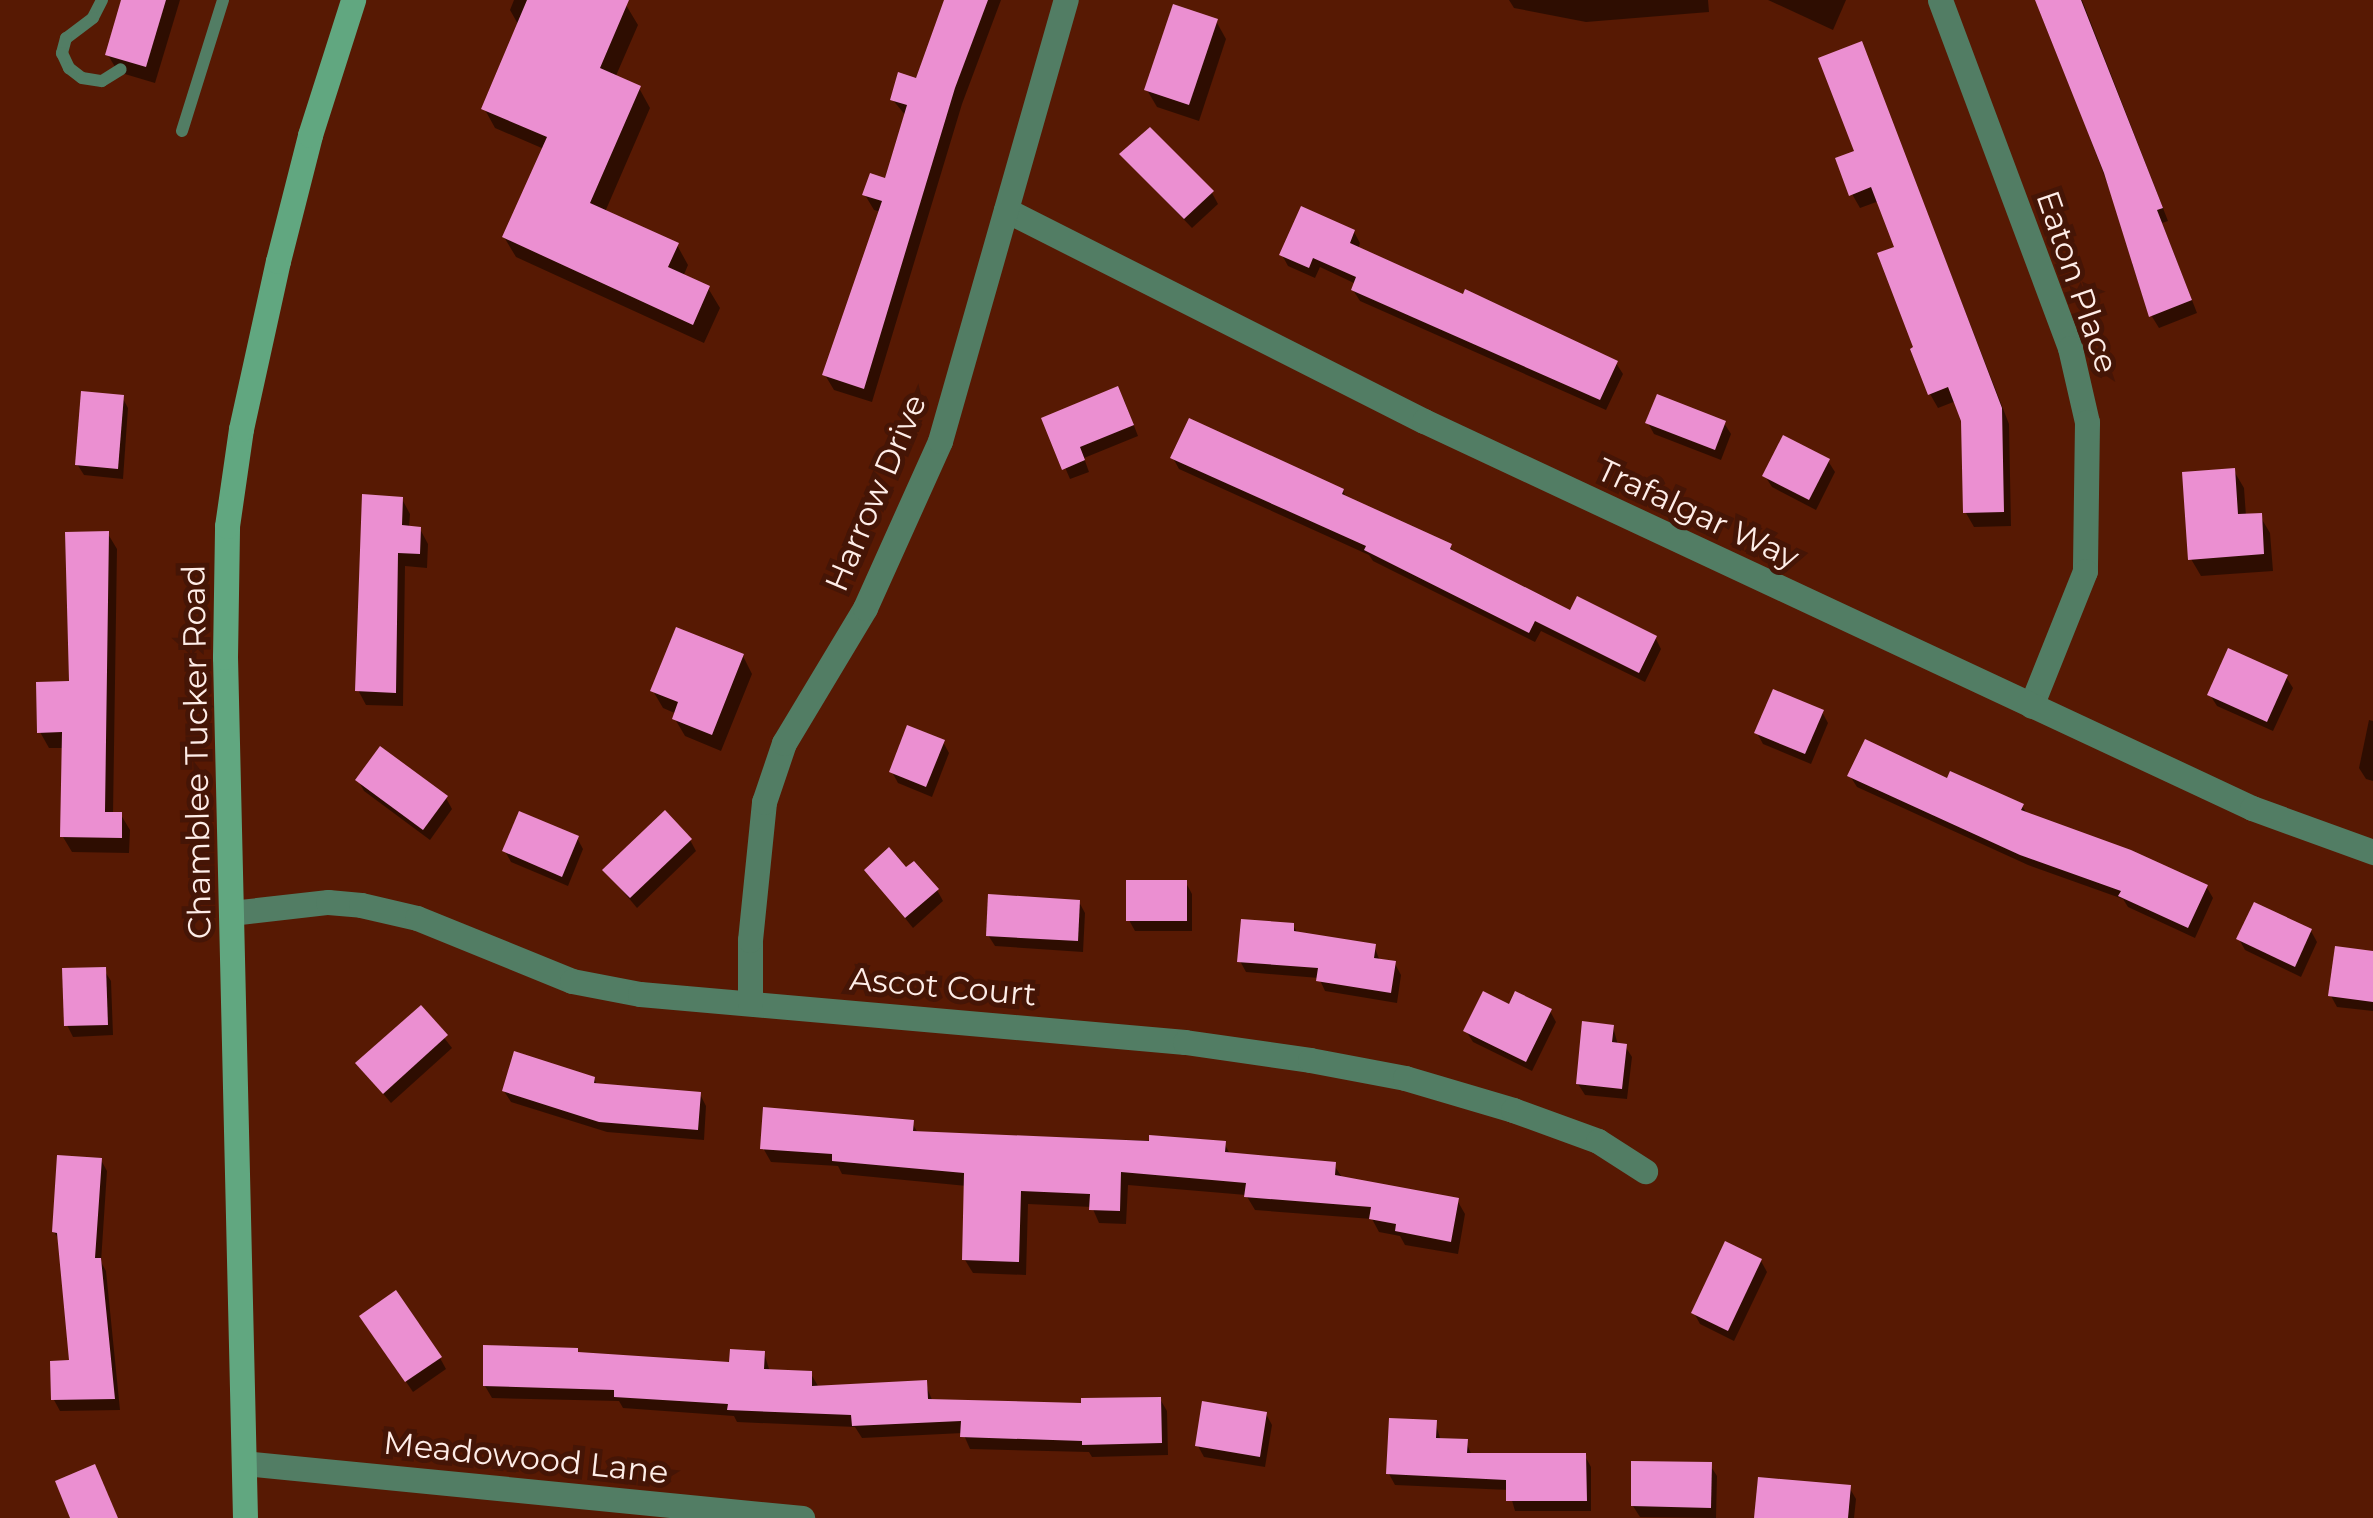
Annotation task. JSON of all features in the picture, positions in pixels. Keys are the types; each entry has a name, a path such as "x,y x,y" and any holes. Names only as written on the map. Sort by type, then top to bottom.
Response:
{"main road":[{"name":"Chamblee Tucker Road","path":"245,1518 225,657 227,526 241,429 278,261 310,135 353,0"}],"street":[{"name":"Harrow Drive","path":"750,1003 750,940 764,802 784,743 865,608 940,441 1066,0"},
{"name":"Eaton Place","path":"1940,0 2070,348 2087,422 2085,572 2031,706"},
{"name":"Trafalgar Way","path":"1006,210 1424,421 2252,808 2373,852"},
{"name":"Ascot Court","path":"231,913 328,902 360,904 417,918 572,981 640,994 1185,1042 1329,1064 1405,1078 1512,1110 1598,1142 1645,1171"},
{"name":"Meadowood Lane","path":"244,1463 802,1518"}],"lane":[{"path":"102,0 93,18 66,38 62,53 69,68 82,78 102,82 120,69"},
{"path":"182,130 223,0"}],"building":[{"path":"121,0 166,0 146,67 105,55"},
{"path":"527,0 629,0 600,68 641,86 590,203 679,243 668,267 710,286 693,325 502,237 547,137 481,109"},
{"path":"944,0 988,0 955,88 864,389 822,375 882,201 862,195 870,173 885,178 907,105 890,100 898,72 916,78"},
{"path":"2035,0 2081,0 2163,208 2157,210 2192,300 2149,317 2104,173"},
{"path":"1173,4 1218,19 1189,105 1144,90"},
{"path":"1862,41 2002,408 2004,512 1963,513 1961,421 1948,387 1928,395 1910,349 1913,347 1877,253 1894,247 1871,187 1849,196 1835,158 1854,151 1818,58"},
{"path":"1150,127 1214,191 1184,219 1119,154"},
{"path":"1301,206 1355,230 1350,243 1463,294 1465,289 1618,361 1600,400 1351,290 1356,277 1313,258 1309,268 1279,255"},
{"path":"1118,386 1134,425 1080,447 1085,460 1062,470 1041,418"},
{"path":"81,391 124,395 118,469 75,465"},
{"path":"1657,394 1726,421 1715,450 1645,423"},
{"path":"1189,418 1344,489 1342,494 1452,544 1450,549 1570,610 1577,596 1657,636 1639,673 1535,621 1529,633 1364,550 1366,546 1170,458"},
{"path":"1783,435 1830,459 1809,500 1762,476"},
{"path":"2235,468 2238,514 2262,513 2264,554 2188,560 2182,472"},
{"path":"362,494 403,497 402,525 421,527 420,554 398,553 396,693 355,691"},
{"path":"109,531 105,812 122,812 122,838 60,837 62,732 37,733 36,682 69,681 65,532"},
{"path":"676,627 744,654 712,735 672,719 678,702 650,691"},
{"path":"2228,648 2288,675 2267,722 2207,695"},
{"path":"1773,689 1824,710 1805,754 1754,733"},
{"path":"907,725 945,740 926,787 889,772"},
{"path":"1865,739 1947,778 1950,771 2024,804 2021,810 2131,850 2208,885 2188,928 2118,896 2121,891 2020,855 1847,776"},
{"path":"380,746 448,796 423,830 355,780"},
{"path":"665,810 692,839 630,898 602,870"},
{"path":"519,811 579,836 562,877 502,851"},
{"path":"889,847 906,867 914,861 939,889 905,918 864,870"},
{"path":"1126,880 1187,880 1187,921 1126,921"},
{"path":"988,894 1080,900 1078,941 986,936"},
{"path":"2254,902 2312,929 2295,967 2236,939"},
{"path":"1241,919 1294,923 1294,931 1376,944 1374,958 1396,961 1391,993 1316,981 1318,968 1237,962"},
{"path":"2335,946 2373,951 2373,1002 2328,996"},
{"path":"106,967 108,1025 64,1026 62,968"},
{"path":"1483,991 1509,1004 1515,991 1552,1009 1526,1062 1463,1031"},
{"path":"421,1005 448,1035 383,1094 355,1063"},
{"path":"1582,1021 1614,1025 1612,1042 1627,1044 1622,1089 1576,1084"},
{"path":"514,1051 595,1077 594,1083 701,1092 698,1130 599,1122 502,1091"},
{"path":"763,1107 914,1120 913,1131 1149,1141 1149,1135 1226,1141 1225,1152 1336,1162 1335,1175 1459,1198 1451,1242 1395,1231 1396,1224 1369,1219 1371,1207 1244,1197 1246,1183 1121,1172 1120,1211 1089,1210 1090,1194 1021,1191 1019,1262 962,1260 964,1173 832,1161 832,1154 760,1149"},
{"path":"57,1155 102,1158 95,1258 101,1258 115,1399 51,1400 50,1361 69,1360 57,1233 52,1232"},
{"path":"1725,1241 1762,1259 1728,1331 1691,1313"},
{"path":"396,1290 442,1357 405,1382 359,1316"},
{"path":"483,1345 578,1348 578,1352 729,1362 730,1349 765,1351 764,1369 812,1371 812,1386 927,1380 928,1399 1081,1403 1081,1398 1161,1397 1162,1443 1082,1445 1082,1441 960,1437 961,1421 852,1426 851,1415 727,1410 728,1404 614,1397 614,1390 483,1386"},
{"path":"1202,1401 1267,1412 1260,1457 1195,1446"},
{"path":"1389,1418 1437,1420 1436,1438 1468,1439 1467,1453 1586,1453 1587,1501 1506,1501 1506,1480 1386,1474"},
{"path":"1631,1461 1712,1462 1711,1508 1631,1506"},
{"path":"95,1464 118,1518 70,1518 55,1481"},
{"path":"1758,1477 1851,1485 1848,1518 1754,1518"}]}
